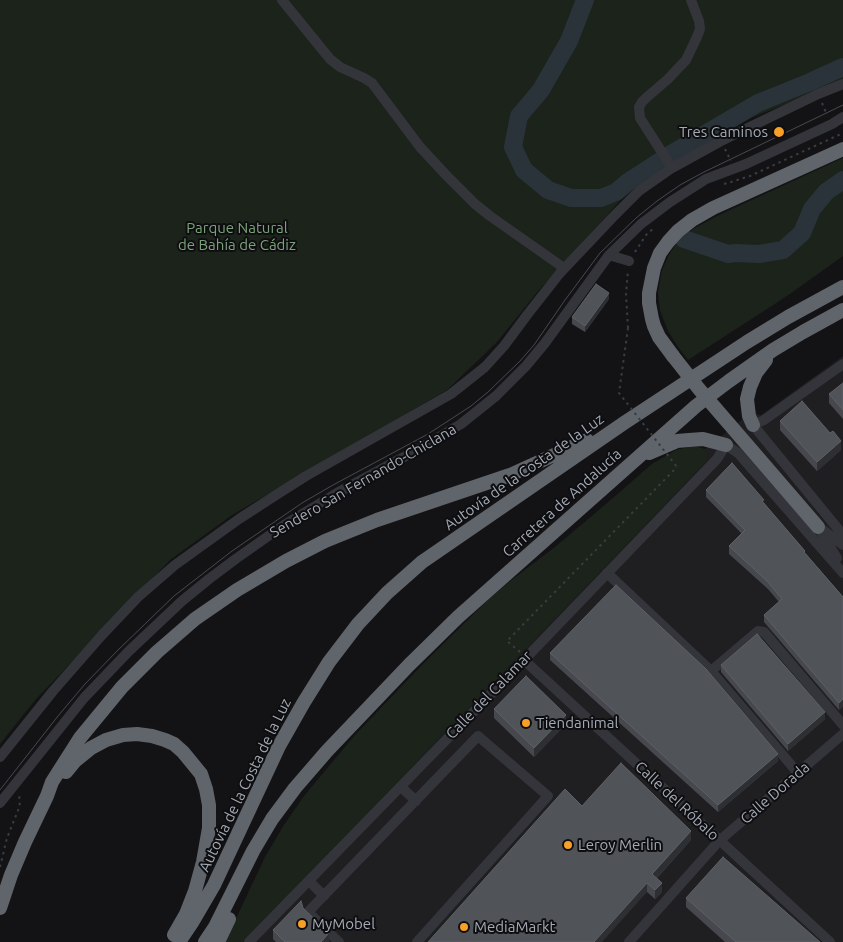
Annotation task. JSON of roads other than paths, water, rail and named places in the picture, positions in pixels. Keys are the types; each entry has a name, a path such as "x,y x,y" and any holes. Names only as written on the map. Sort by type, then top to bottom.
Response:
{"highway":[{"path":"818,527 699,389 659,337 654,326 649,293 654,268 660,253 678,231 692,220 713,208 843,149"},
{"path":"0,908 11,875 52,782 80,738 122,687 194,619 237,590 286,561 326,541 377,520 510,475 624,423 747,342 843,287"},
{"name":"Carretera de Andalucía","path":"328,751 458,617 696,406 773,350 843,310"},
{"path":"753,426 749,416 747,399 750,387 756,373 773,350"},
{"name":"Autovía de la Costa de la Luz","path":"179,942 214,885 279,746 329,662 358,624 387,593 422,562 624,423"},
{"path":"639,457 677,441 703,439 726,446"},
{"path":"45,801 75,761 91,748 106,740 122,735 137,734 165,740 179,748 200,774 209,805 209,828 203,862 195,891 186,914 171,942"},
{"path":"205,942 215,927 253,851 272,819 295,788 328,751"},
{"path":"218,942 260,854 278,823 328,751"}],"street":[{"path":"282,0 330,59 340,67 372,83 420,147 475,204 564,268"},
{"path":"672,168 643,123 639,113 642,102 686,60 700,29 700,21 691,0"},
{"path":"0,757 53,691 102,635 138,597 175,565 283,490 451,394 485,366 504,346 564,268 639,191 672,168 721,141 818,94 843,84"},
{"name":"Sendero San Fernando-Chiclana","path":"0,803 84,698 141,639 209,580 284,526 337,493 461,424 496,396 545,344 609,255 640,224 706,179 735,168 832,124 843,117"},
{"path":"609,255 628,261"},
{"path":"843,364 753,426 843,535"},
{"path":"726,446 738,453 843,571"},
{"name":"Calle del Calamar","path":"249,942 717,460 726,446"},
{"path":"818,527 843,545"},
{"path":"818,527 843,571"},
{"path":"607,573 711,671 798,773"},
{"path":"711,671 758,631 764,632 843,725"},
{"name":"Calle del Róbalo","path":"525,658 719,841 830,942"},
{"name":"Calle Dorada","path":"629,942 719,841 843,734"},
{"path":"339,942 308,912 478,736 548,796 417,942"},
{"path":"401,787 416,801"},
{"path":"309,881 324,896"}],"waterway":[{"path":"585,0 569,41 541,90 519,116 513,147 524,170 548,190 571,198 601,198 616,192 671,154 758,103 843,67"},
{"path":"684,239 728,254 759,254 783,250 802,233 812,209 826,192 843,180"}],"tram line":[{"path":"0,790 85,684 174,596 232,551 302,503 428,434 471,406 488,392 534,345 600,253 636,218 680,185 843,105"}],"place":[{"name":"Tres Caminos","path":"779,132"},
{"name":"Tiendanimal","path":"526,723"},
{"name":"Leroy Merlin","path":"568,845"},
{"name":"MyMobel","path":"302,924"},
{"name":"MediaMarkt","path":"464,927"}],"park label":[{"name":"Parque Natural de Bahía de Cádiz","path":"237,236"}]}
